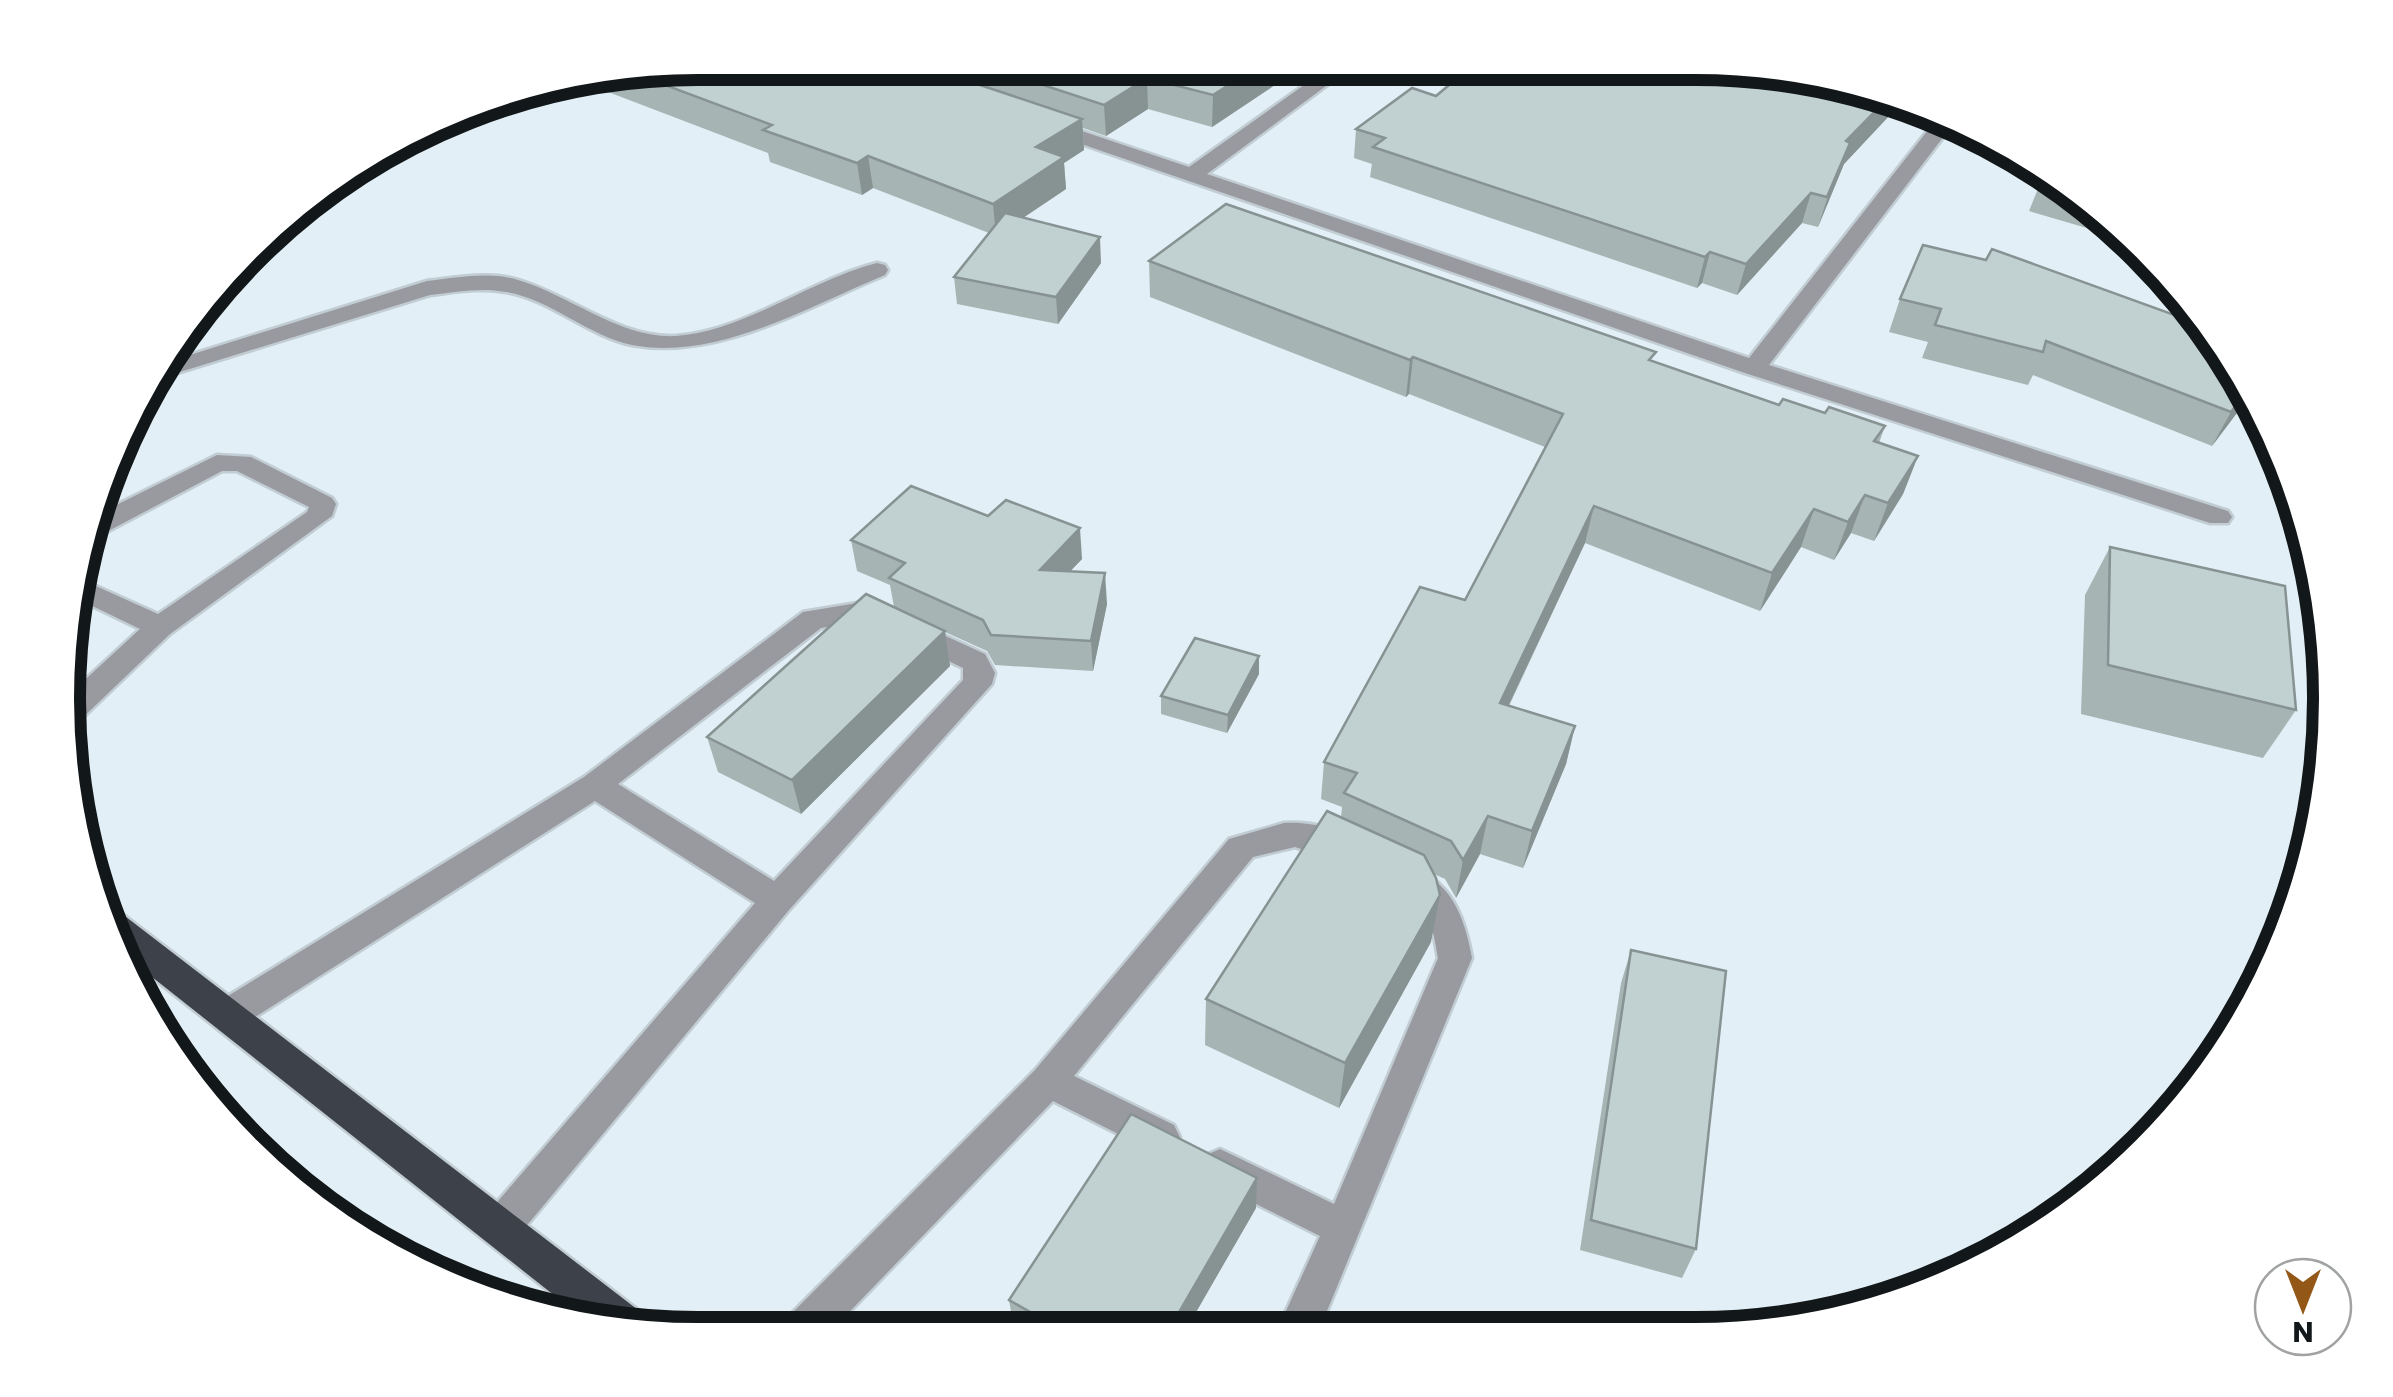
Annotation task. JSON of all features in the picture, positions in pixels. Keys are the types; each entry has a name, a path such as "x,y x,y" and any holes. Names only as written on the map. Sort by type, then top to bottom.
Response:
{"highway":[{"path":"128,938 605,1310"}],"street":[{"path":"1193,174 1325,80"},
{"path":"1026,118 1754,368 2218,517"},
{"path":"1754,368 1938,130"},
{"path":"177,367 426,288 469,283 512,285 632,338 676,343 727,331 877,270"},
{"path":"80,702 160,627 318,516 324,504 242,462 218,463 106,521"},
{"path":"89,593 160,627"},
{"path":"228,1015 596,784 813,619 869,611 975,661 980,673 977,684 777,900 500,1228"},
{"path":"596,784 777,900"},
{"path":"817,1317 1048,1080 1241,848 1273,836 1306,832 1432,890 1449,923 1455,958 1304,1317"},
{"path":"1048,1080 1343,1228"}],"building":[{"path":"965,80 1082,119 1036,147 1064,157 993,204 868,156 857,163 763,130 772,125 655,81"},
{"path":"1028,80 1144,80 1104,105"},
{"path":"1155,80 1236,80 1213,95"},
{"path":"1455,80 1735,81 1815,92 1878,108 1846,141 1850,143 1827,197 1811,193 1746,264 1710,252 1705,257 1373,147 1385,138 1356,129 1412,88 1436,96"},
{"path":"1226,204 1656,352 1649,360 1779,405 1783,399 1825,413 1829,407 1885,426 1874,441 1918,456 1888,503 1865,495 1848,522 1814,509 1772,573 1594,506 1500,703 1575,726 1532,831 1488,816 1463,860 1451,841 1344,793 1357,773 1324,762 1420,587 1465,600 1563,414 1149,261"},
{"path":"1005,213 1100,237 1056,297 954,277"},
{"path":"1923,245 1986,260 1992,249 2181,317 2238,403 2231,412 2046,341 2043,352 1935,325 1941,309 1900,299"},
{"path":"911,486 988,516 1006,500 1080,528 1040,570 1105,573 1091,641 991,635 983,620 889,578 905,563 851,540"},
{"path":"2110,547 2285,586 2296,710 2108,665"},
{"path":"866,594 945,631 792,780 707,737"},
{"path":"1195,638 1259,656 1228,715 1161,696"},
{"path":"1327,811 1424,855 1440,895 1345,1063 1206,999"},
{"path":"1631,950 1726,971 1696,1249 1591,1220"},
{"path":"1131,1114 1257,1178 1176,1317 1039,1317 1009,1300"}]}
